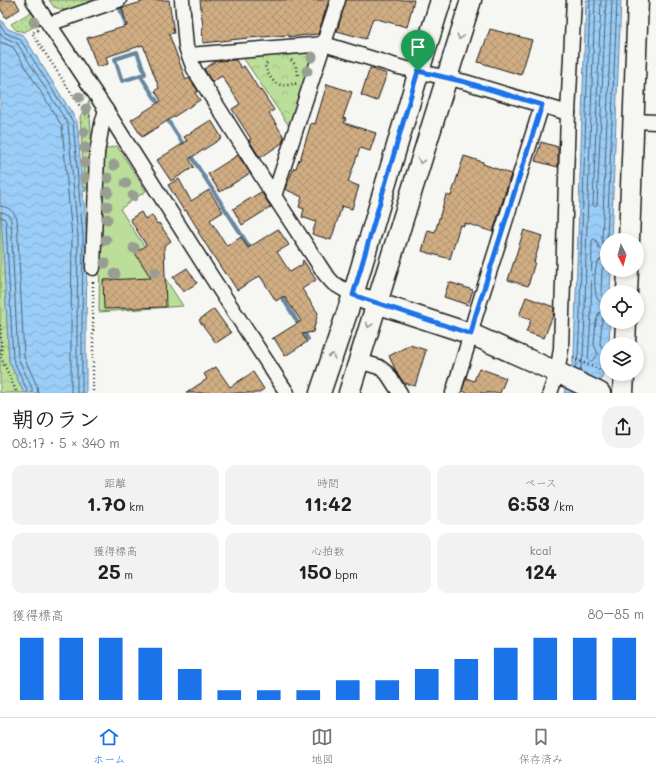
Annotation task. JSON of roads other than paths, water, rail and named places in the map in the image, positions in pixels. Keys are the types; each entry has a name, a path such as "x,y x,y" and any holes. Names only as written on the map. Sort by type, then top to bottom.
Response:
{"street":[{"path":"33,0 106,110 287,393"},
{"path":"49,24 119,0"},
{"path":"182,0 186,47 194,69 274,196 325,274 333,283 353,295 471,334 600,393"},
{"path":"274,196 338,0"},
{"path":"320,393 353,295 418,71 441,0"},
{"path":"349,393 472,0"},
{"path":"550,393 560,374 568,113 574,0"},
{"path":"629,233 638,0"},
{"path":"188,55 324,44 399,67 465,82 568,113"},
{"path":"453,393 475,317 542,105"},
{"path":"93,268 97,153 106,110"},
{"path":"634,121 656,122"},
{"path":"359,361 379,367 386,373 400,393"},
{"path":"623,393 624,381"}],"water":[{"path":"586,0 621,0 611,233 600,233 600,277 611,277 610,285 600,285 600,329 610,329 609,337 600,337 601,381 598,393 564,393 571,372 574,355"},
{"path":"0,19 8,29 23,35 77,121 87,237 86,393 24,393 9,361 0,193"}],"waterway":[{"path":"119,6 128,31"},
{"path":"137,52 145,74 122,81 115,59 137,52"},
{"path":"140,75 160,106"},
{"path":"165,116 185,147"},
{"path":"189,153 252,251"},
{"path":"280,294 308,339"}]}
